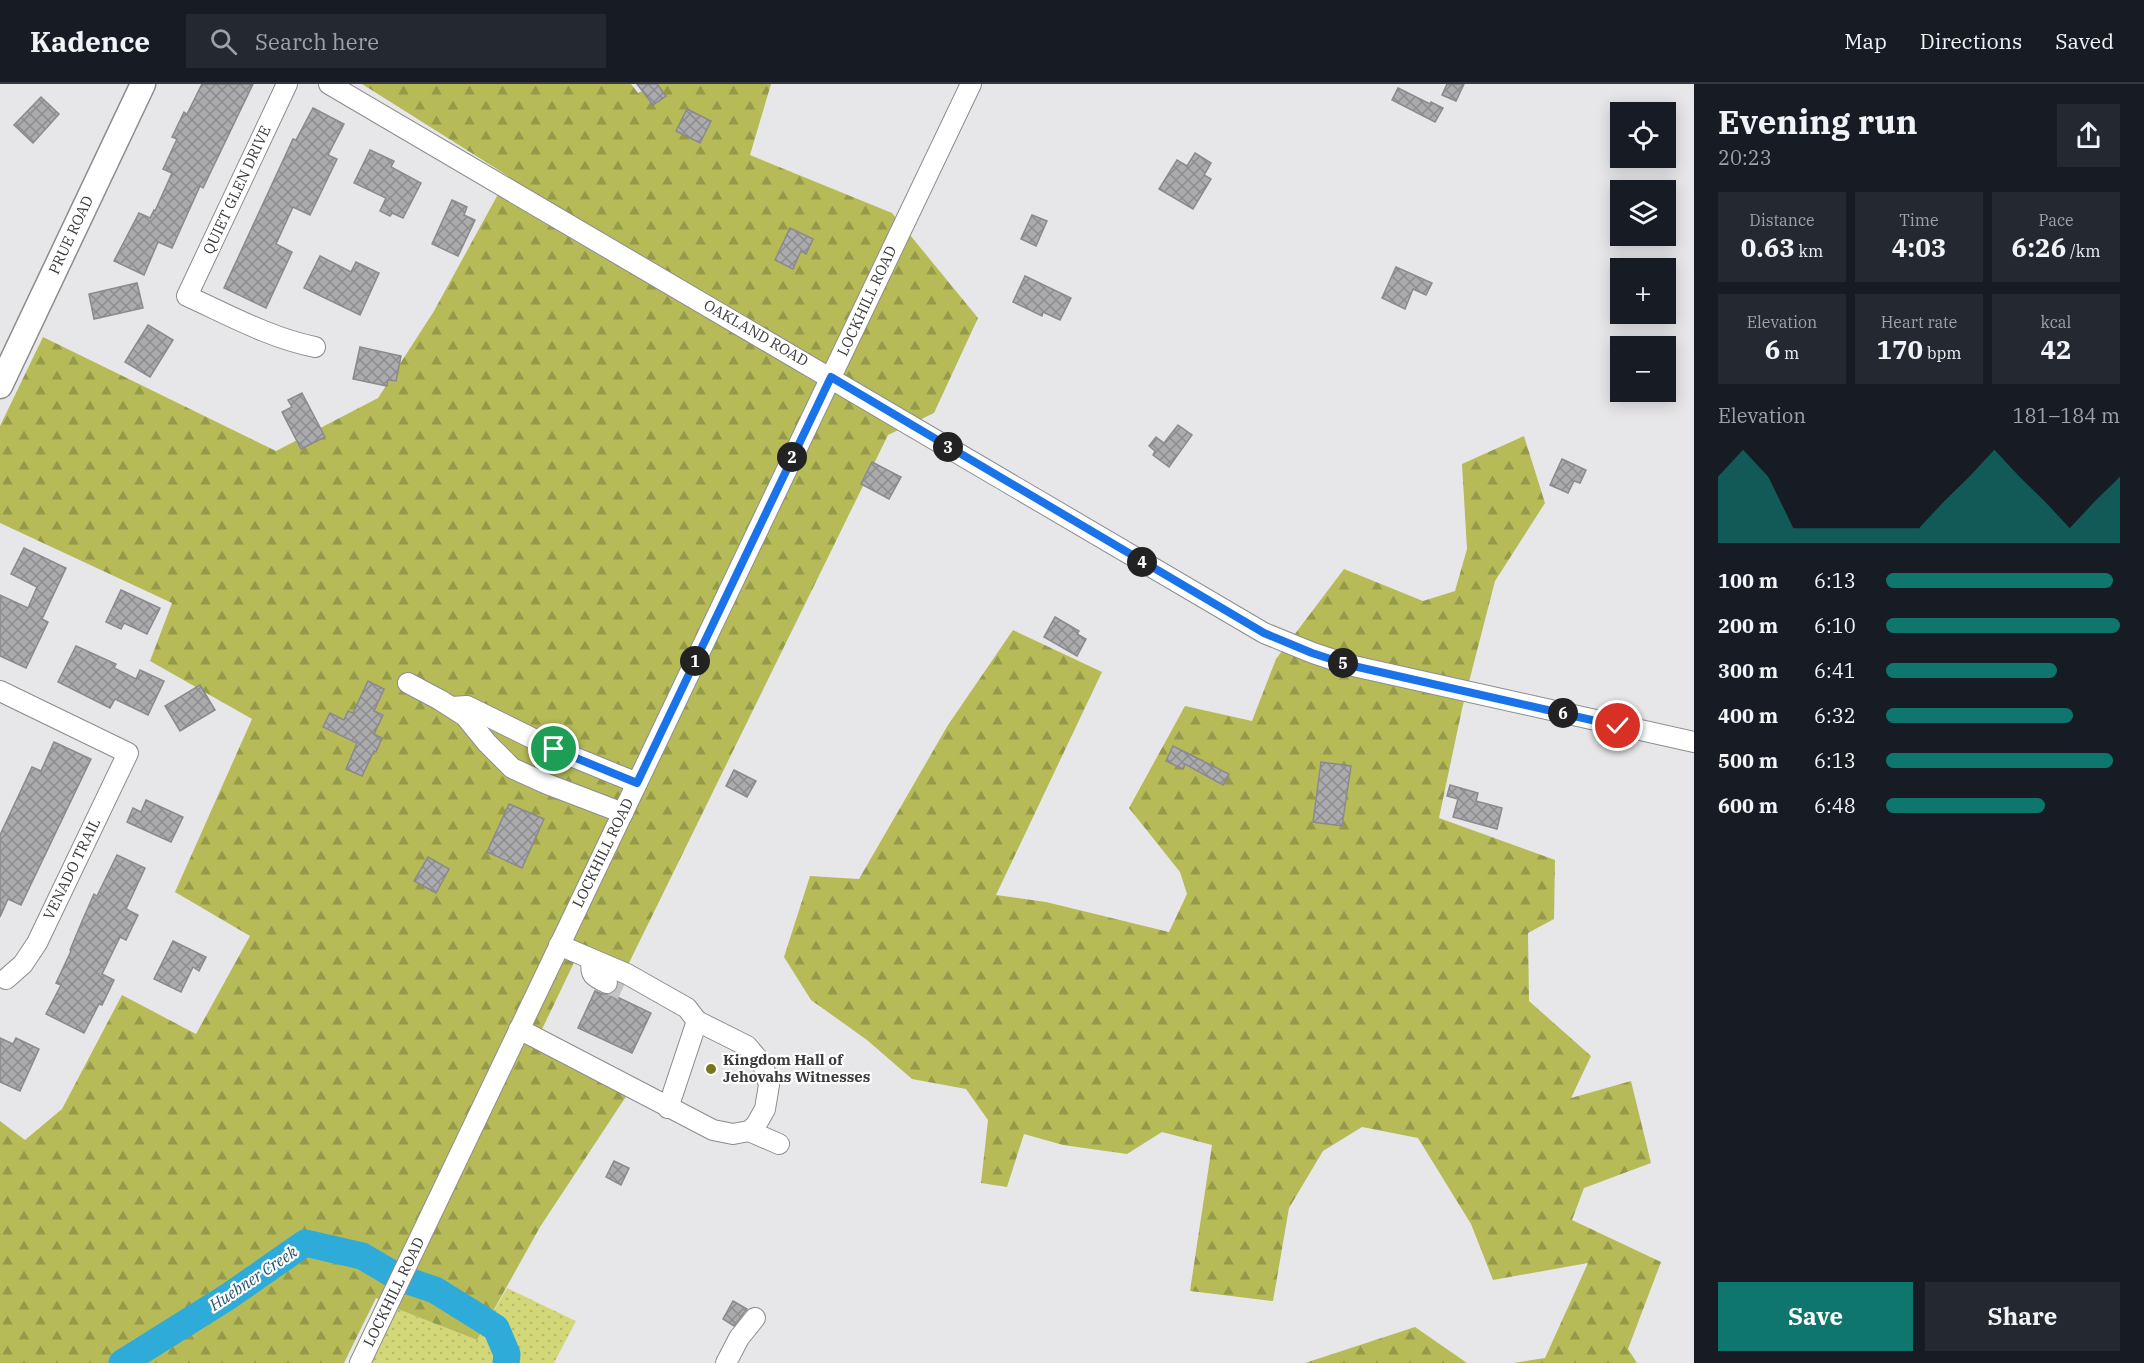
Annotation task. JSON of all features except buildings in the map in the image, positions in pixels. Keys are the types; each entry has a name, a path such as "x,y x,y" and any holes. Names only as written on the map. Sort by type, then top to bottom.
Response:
{"main road":[{"name":"PRUE ROAD","path":"0,386 143,84"}],"street":[{"name":"QUIET GLEN DRIVE","path":"287,84 187,296 268,333 294,343 315,347"},
{"name":"OAKLAND ROAD","path":"329,84 1264,633 1312,653 1349,665 1694,742"},
{"name":"LOCKHILL ROAD","path":"360,1363 970,84"},
{"path":"408,683 465,716 512,768 623,813"},
{"name":"VENADO TRAIL","path":"0,691 128,753 37,943 23,964 6,979"},
{"path":"452,707 467,706 554,749 637,783"},
{"path":"519,1029 713,1130 733,1134 749,1131 756,1125 765,1109 769,1084 763,1065 747,1046 697,1021 687,1008 627,974 559,945"},
{"path":"592,960 591,969 595,977 614,986 634,991 651,988"},
{"path":"668,1108 697,1021"},
{"path":"749,1131 779,1144"},
{"path":"726,1363 739,1338 755,1318"}],"green space":[{"path":"362,84 631,84 638,93 642,91 653,105 666,96 657,84 771,84 750,155 892,213 978,318 934,413 888,435 627,967 582,946 534,1046 629,1092 540,1227 477,1340 395,1308 376,1298 344,1363 0,1363 0,1121 25,1140 62,1109 122,995 196,1034 250,936 175,892 252,719 150,661 172,603 0,523 0,426 43,337 276,451 378,398 434,311 508,176","holes":["368,681 384,689 374,711 374,734 382,738 376,752 323,727 330,713 344,720 348,711 353,713","509,804 544,819 521,868 487,852","428,857 449,869 436,893 414,881"]},
{"path":"1524,436 1545,503 1495,581 1462,709 1439,818 1555,860 1554,919 1528,933 1529,1001 1591,1056 1571,1098 1631,1081 1651,1163 1584,1188 1572,1220 1661,1262 1628,1349 1637,1363 1513,1363 1545,1358 1588,1263 1493,1280 1471,1224 1418,1138 1362,1127 1323,1151 1289,1208 1273,1301 1190,1291 1212,1145 1162,1132 1127,1154 1063,1145 1024,1134 1007,1187 981,1183 988,1120 966,1089 912,1079 867,1040 811,1000 784,957 810,876 859,879 948,725 1013,630 1102,672 996,895 1046,902 1169,932 1187,894 1180,872 1129,808 1185,706 1252,721 1276,659 1344,569 1423,601 1455,591 1467,549 1462,464","holes":["1321,762 1351,766 1342,826 1313,822"]},
{"path":"507,1288 576,1321 554,1363 371,1363 395,1308 477,1340"},
{"path":"1415,1327 1467,1363 1305,1363"}],"waterway":[{"name":"Huebner Creek","path":"122,1363 229,1296 305,1243 362,1256 391,1273"},
{"name":"Huebner Creek","path":"411,1282 435,1290 496,1328 507,1354 506,1363"}],"tunnel":[{"path":"607,983 622,990"}],"place":[{"name":"Kingdom Hall of Jehovahs Witnesses","path":"711,1069"}],"route":[{"path":"554,749 637,783 831,377 1264,633 1312,653 1349,665 1618,726"}]}
